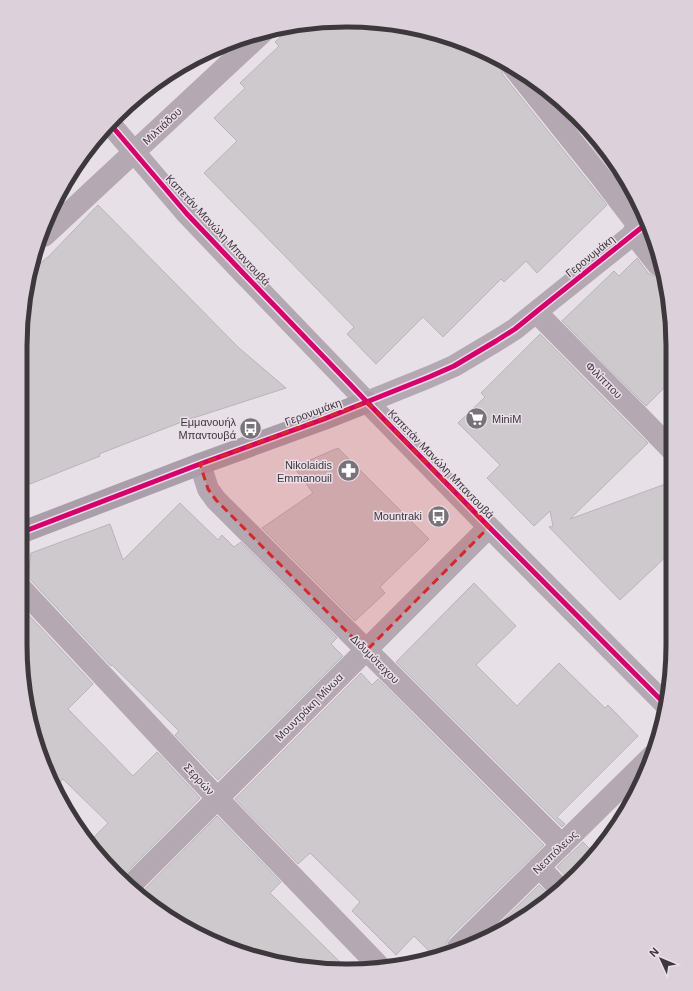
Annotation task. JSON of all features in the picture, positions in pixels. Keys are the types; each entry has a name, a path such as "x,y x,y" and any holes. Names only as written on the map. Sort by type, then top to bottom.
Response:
{"street":[{"name":"Μιλτιάδου","path":"48,232 253,41"},
{"path":"523,80 640,228 650,249"},
{"name":"Καπετάν Μανώλη Μπαντουβά","path":"114,128 192,220 489,527 661,700"},
{"name":"Γερονυμάκη","path":"27,530 200,464 324,419 454,366 515,329 640,228"},
{"name":"Φιλίππου","path":"536,312 666,444"},
{"name":"Διδυμότειχου","path":"200,464 208,489 216,500 562,845"},
{"name":"Μουντράκη Μίνωα","path":"134,883 489,527"},
{"name":"Σερρών","path":"27,594 218,799 375,962"},
{"name":"Νεαπόλεως","path":"463,942 643,765"},
{"path":"539,867 557,885"}],"highlighted area":[{"path":"367,402 489,527 366,651 216,500 208,489 200,464"}],"building":[{"path":"326,28 367,28 409,33 429,38 469,51 488,60 501,67 503,75 607,205 537,273 526,261 504,282 501,279 443,337 423,317 376,364 347,334 354,327 204,173 237,141 214,118 245,88 240,83 279,46 275,42 285,33"},
{"path":"572,121 600,152 620,181"},
{"path":"98,205 239,348 286,388 184,421 99,454 100,456 27,485 27,346 30,305 38,265 49,256"},
{"path":"637,258 648,273 658,277 660,284 665,326 666,386 646,406 562,321 614,271 619,276"},
{"path":"540,334 648,443 570,519 666,484 666,557 620,600 549,527 553,526 550,511 534,526 487,478 500,465 458,423 485,397 481,393"},
{"path":"338,448 429,539 380,587 385,593 355,621 262,528 313,493 294,467"},
{"path":"180,503 218,540 222,535 234,547 241,542 337,638 331,644 343,656 218,780 175,735 179,731 112,665 111,666 28,577 31,553 110,524 123,560"},
{"path":"474,583 516,626 476,665 517,706 559,663 605,708 608,705 638,736 557,817 565,824 562,827 396,662"},
{"path":"27,613 93,684 68,709 133,776 157,752 200,798 125,874 106,855 93,838 108,823 63,779 59,784 51,767 33,707 28,665"},
{"path":"361,673 372,685 378,679 544,845 449,938 446,948 431,953 414,936 396,955 352,911 360,902 310,853 298,864 235,799"},
{"path":"217,816 281,882 270,893 342,964 284,958 224,940 187,921 143,891"},
{"path":"583,842 591,850 566,876 557,867"},
{"path":"539,885 547,893 524,910 498,926"}],"cycle path":[{"path":"114,128 187,214 244,274 489,527 661,700"},
{"path":"27,530 200,464 324,419 454,366 515,329 643,227"}],"place":[{"name":"MiniM","path":"476,419"},
{"name":"Εμμανουήλ Μπαντουβά","path":"251,428"},
{"name":"Nikolaidis Emmanouil","path":"348,471"},
{"name":"Mountraki","path":"438,516"}]}
